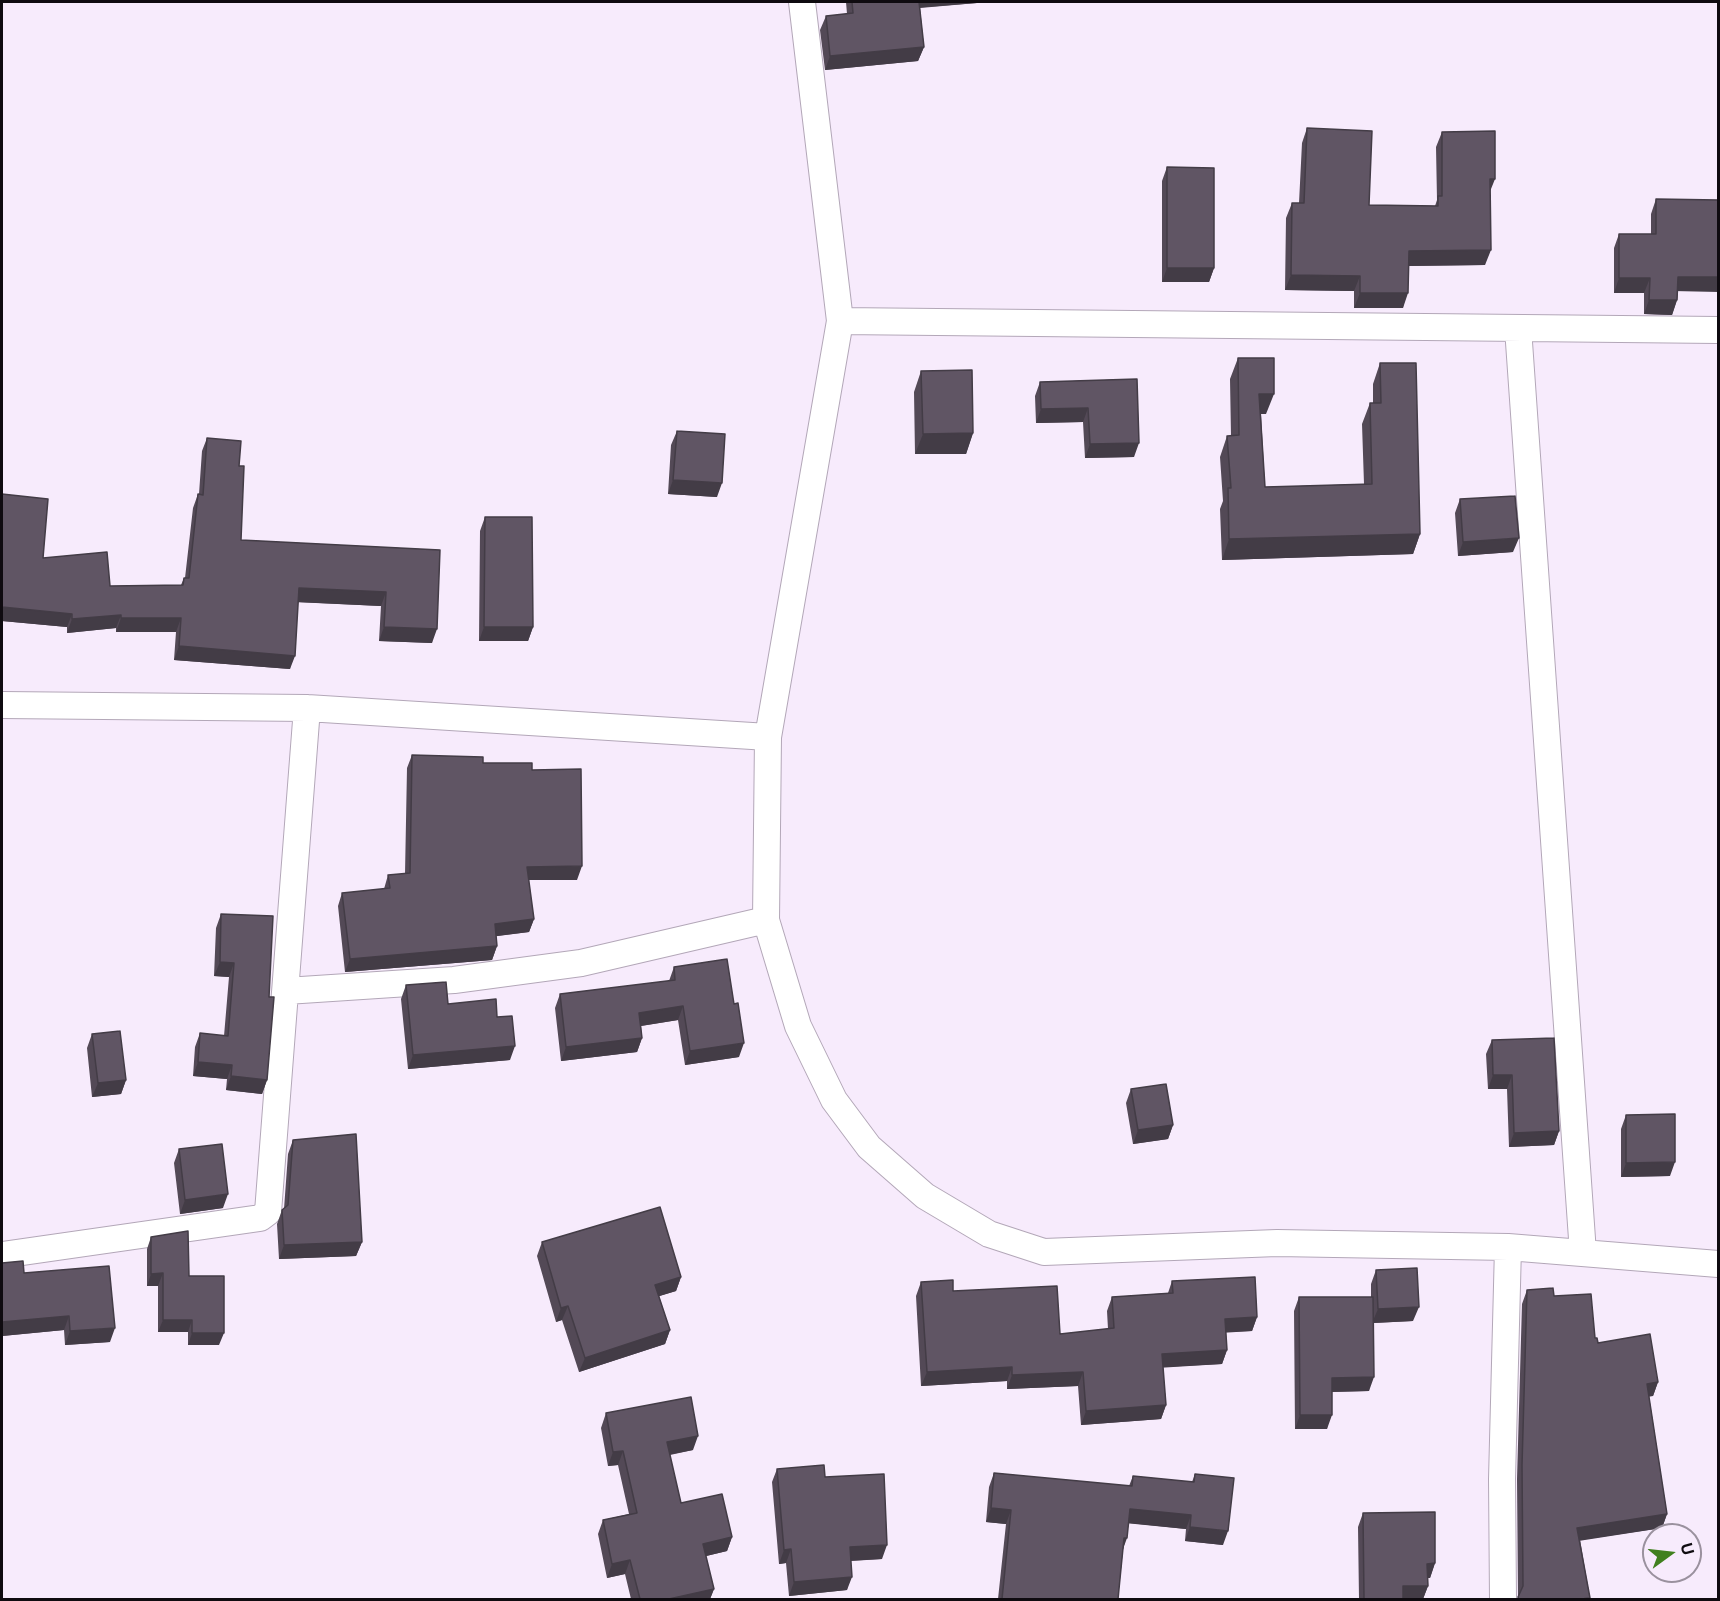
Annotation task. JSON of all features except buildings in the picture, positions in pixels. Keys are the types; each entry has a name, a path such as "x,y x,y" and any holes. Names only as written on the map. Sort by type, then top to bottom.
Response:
{"street":[{"path":"802,2 840,321 768,737 766,920 798,1026 834,1100 869,1147 925,1196 989,1234 1044,1252 1277,1243 1508,1247 1719,1264"},
{"path":"840,321 1719,330"},
{"path":"1518,328 1583,1253"},
{"path":"2,705 307,708 768,737"},
{"path":"2,1255 260,1218 268,1212 307,708"},
{"path":"286,991 454,980 581,963 766,920"},
{"path":"1503,1599 1502,1479 1508,1247"}]}
